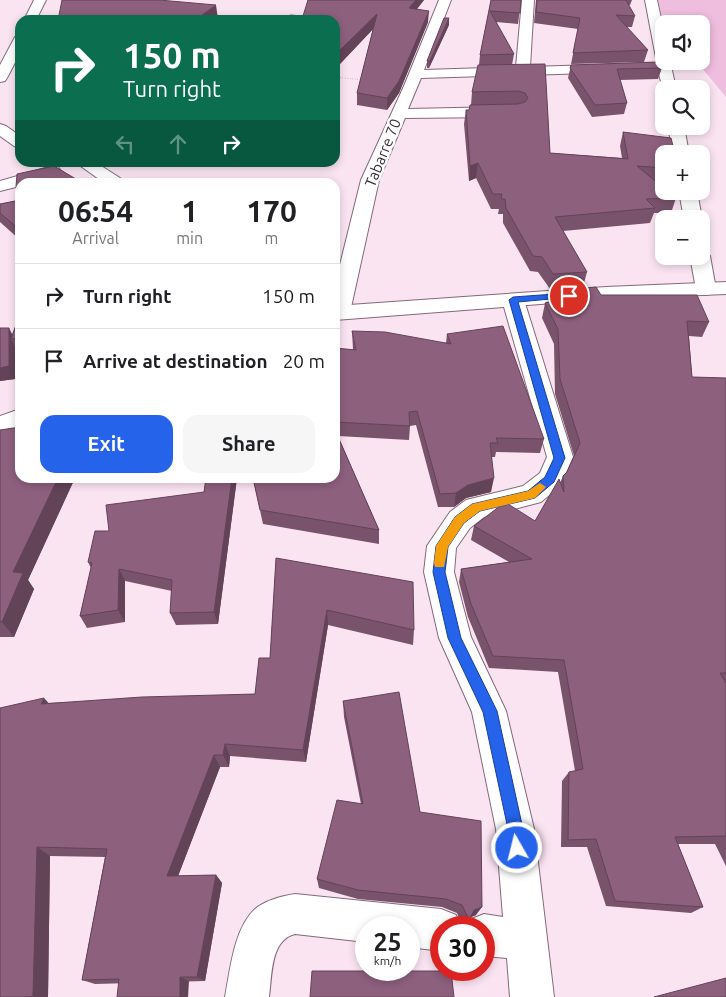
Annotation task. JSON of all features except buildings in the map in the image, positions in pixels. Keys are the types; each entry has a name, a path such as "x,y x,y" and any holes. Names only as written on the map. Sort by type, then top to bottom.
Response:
{"street":[{"path":"32,15 40,0"},
{"name":"Tabarre 70","path":"340,300 370,180 445,0"},
{"path":"523,71 528,0"},
{"path":"651,0 655,19"},
{"path":"0,78 15,50"},
{"path":"413,80 523,71 655,67"},
{"path":"399,114 516,111"},
{"path":"0,129 15,140"},
{"path":"91,167 108,178"},
{"path":"25,178 57,168"},
{"path":"0,186 15,181"},
{"path":"340,312 606,293 716,288 704,265"},
{"path":"513,300 560,458 550,479 531,495 476,508 460,520 442,546 439,572 455,638 490,711 515,829 532,997"},
{"path":"0,425 15,420"},
{"path":"247,997 256,943 271,922 282,915 295,914 430,929"},
{"path":"495,936 526,940"}],"path":[{"path":"340,77 413,80"}],"shaded area":[{"path":"658,0 726,0 726,97 704,70 710,70 710,15 662,15"}],"slow traffic":[{"path":"440,563 442,546 460,520 476,508 531,495 540,487"}],"route":[{"path":"517,848 515,829 490,711 455,638 439,572 442,546 460,520 476,508 531,495 550,479 560,458 513,300 569,296"}]}
